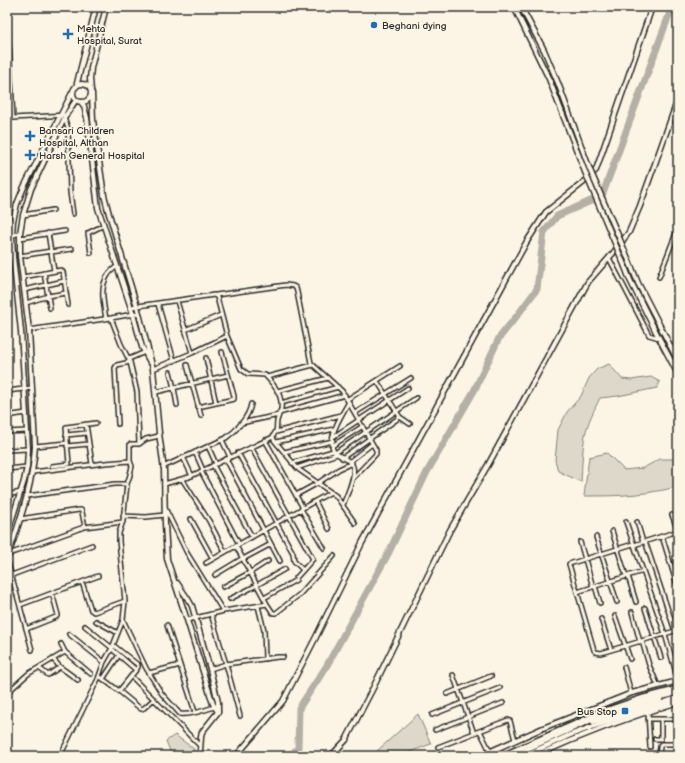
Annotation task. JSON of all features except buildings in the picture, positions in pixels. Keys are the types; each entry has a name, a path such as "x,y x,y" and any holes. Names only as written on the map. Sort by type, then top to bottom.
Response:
{"main road":[{"path":"502,756 602,712 643,698 678,689"},
{"path":"524,756 584,730 678,698"}],"street":[{"path":"7,7 13,118"},
{"path":"32,650 7,558 27,496 33,472 35,446 29,330 20,256 20,233 23,215 31,189 75,88 81,84 84,84 90,88 91,92 89,99 81,102 76,100 73,95 75,88 96,7"},
{"path":"106,7 91,68 90,79 93,120 104,195 138,306 153,369 163,467 167,559 214,707 218,712"},
{"path":"514,7 548,77 585,172 630,280 678,374"},
{"path":"522,7 544,50 590,170 638,283 678,361"},
{"path":"236,756 283,701 362,543 523,248 546,212 584,182 596,170 652,7"},
{"path":"331,756 346,740 450,530 488,465 588,282 625,239 632,226 678,99"},
{"path":"7,533 21,492 28,449 21,331 13,258 12,235 14,216 24,187 63,116 76,100"},
{"path":"81,102 84,106 87,118 98,208 131,307 142,347 153,369"},
{"path":"7,119 63,116"},
{"path":"63,116 68,128 70,192 73,214"},
{"path":"23,215 54,210"},
{"path":"91,253 88,233 104,225"},
{"path":"659,277 677,234 678,228"},
{"path":"20,238 66,231"},
{"path":"7,236 20,233"},
{"path":"48,233 54,271"},
{"path":"20,256 72,249"},
{"path":"609,258 649,336 660,339"},
{"path":"106,319 103,288 107,275 117,266"},
{"path":"23,277 60,270 62,271 68,304"},
{"path":"44,273 50,308"},
{"path":"675,285 678,277"},
{"path":"24,290 64,281"},
{"path":"131,307 286,285 296,288 311,363 345,395 376,450 376,453 353,478"},
{"path":"26,303 48,296 66,293"},
{"path":"164,484 192,476 273,437 277,430 277,421 281,403 275,386 265,375 248,374 242,371 227,336 216,295"},
{"path":"177,301 192,353"},
{"path":"158,304 174,361"},
{"path":"29,330 106,319 139,312"},
{"path":"185,330 221,315"},
{"path":"111,318 121,344 130,361 137,392 139,444"},
{"path":"153,369 192,353 227,336"},
{"path":"118,424 115,368 117,365 130,361 145,352"},
{"path":"198,407 234,399 222,352"},
{"path":"206,358 216,403"},
{"path":"187,365 201,416"},
{"path":"267,377 314,365"},
{"path":"343,505 353,478 354,469 350,463 335,453 332,446 334,429 348,401 400,366"},
{"path":"170,372 177,405"},
{"path":"156,392 228,375"},
{"path":"277,391 328,378"},
{"path":"355,413 411,378"},
{"path":"377,381 400,417 410,424"},
{"path":"281,403 338,387"},
{"path":"7,391 32,388"},
{"path":"284,452 333,439 408,388"},
{"path":"241,423 345,395"},
{"path":"297,468 335,453 416,398"},
{"path":"163,467 222,440 231,434 241,423 250,409 251,404"},
{"path":"7,416 26,413"},
{"path":"276,432 341,416"},
{"path":"342,458 400,417"},
{"path":"52,466 69,464 66,426 96,423"},
{"path":"86,424 92,464"},
{"path":"332,446 363,426"},
{"path":"276,442 334,429"},
{"path":"7,432 28,431"},
{"path":"66,435 87,433"},
{"path":"60,756 99,676 104,662 113,647 123,620 125,601 119,533 123,522 127,484 132,466 130,461 130,444 139,444 146,439 160,436"},
{"path":"273,437 297,468 338,498 355,523"},
{"path":"222,440 230,457"},
{"path":"265,440 324,548"},
{"path":"35,446 89,444"},
{"path":"296,495 350,463 372,444"},
{"path":"208,446 215,465 252,537"},
{"path":"251,447 314,559 296,578 296,580 264,598"},
{"path":"7,450 28,449"},
{"path":"195,452 202,471 243,558 272,612 276,612 300,594 334,556"},
{"path":"238,453 293,553 294,561 304,570"},
{"path":"292,463 335,453"},
{"path":"183,457 192,476"},
{"path":"226,459 280,561"},
{"path":"33,472 105,462 130,461"},
{"path":"7,469 26,467"},
{"path":"182,480 209,521 225,552"},
{"path":"27,496 115,484 127,484"},
{"path":"7,495 21,492"},
{"path":"206,563 331,492"},
{"path":"315,501 329,529"},
{"path":"164,507 187,553 223,611"},
{"path":"20,519 79,510 82,511 85,527"},
{"path":"7,514 14,513"},
{"path":"123,516 142,517 165,515"},
{"path":"638,522 644,542 676,630 601,653 596,652 569,564 644,542 678,531 672,515"},
{"path":"191,519 213,559"},
{"path":"7,558 85,527 123,522"},
{"path":"480,756 543,728 631,693 678,680 665,634 626,522"},
{"path":"612,531 636,602"},
{"path":"662,536 678,588"},
{"path":"596,537 618,602"},
{"path":"580,542 600,603"},
{"path":"12,575 92,544"},
{"path":"215,575 243,558 271,544"},
{"path":"223,587 268,561"},
{"path":"230,600 284,569"},
{"path":"577,592 643,571"},
{"path":"20,605 98,576"},
{"path":"174,579 190,602 196,618 218,700 218,712 202,732 198,756"},
{"path":"82,582 91,610 94,612 125,601"},
{"path":"26,629 58,615 52,593"},
{"path":"187,620 223,611 267,604"},
{"path":"258,606 264,630 265,659"},
{"path":"645,608 661,658"},
{"path":"632,612 649,665 658,686"},
{"path":"210,614 226,664 240,716"},
{"path":"615,616 630,659"},
{"path":"600,619 611,650"},
{"path":"123,620 149,673 162,694 180,714 183,715 214,707"},
{"path":"96,621 118,633"},
{"path":"167,625 195,712"},
{"path":"85,626 138,665 136,670 119,691"},
{"path":"69,634 104,662"},
{"path":"60,644 65,652 91,674"},
{"path":"7,693 28,674 65,652"},
{"path":"104,679 120,653"},
{"path":"210,669 226,664 283,657"},
{"path":"53,659 60,667 78,680"},
{"path":"149,673 180,665"},
{"path":"39,668 48,675 60,667"},
{"path":"624,667 631,693"},
{"path":"99,676 141,709 154,698"},
{"path":"131,676 200,746"},
{"path":"453,676 474,733"},
{"path":"446,694 492,676"},
{"path":"432,716 500,688"},
{"path":"535,756 573,739 648,712 678,694"},
{"path":"512,756 583,725 647,705 670,700 678,702"},
{"path":"435,730 503,703"},
{"path":"648,712 650,747"},
{"path":"648,719 678,719"},
{"path":"655,739 661,739 661,719"},
{"path":"438,747 508,720 510,721 515,740"},
{"path":"480,730 490,751"},
{"path":"659,756 661,744 678,744"}],"shaded area":[{"path":"609,364 622,379 631,380 651,377 660,382 657,388 600,398 589,421 585,435 581,482 558,471 555,460 558,430 567,412 581,396 589,378 597,369"},
{"path":"607,453 624,470 643,468 660,459 678,459 678,485 665,490 638,494 584,496 589,457"},
{"path":"418,714 431,744 399,756 379,756 377,751"},
{"path":"175,735 194,749 193,755 172,756 166,741"}],"waterway":[{"path":"290,756 298,748 299,708 326,667 389,552 427,472 474,391 499,338 537,289 544,232 557,216 602,196 672,7"}],"place":[{"name":"Beghani dying","path":"374,25"},
{"name":"Mehta Hospital, Surat","path":"68,34"},
{"name":"Bansari Children Hospital, Althan","path":"30,136"},
{"name":"Harsh General Hospital","path":"30,155"},
{"name":"Bus Stop","path":"625,711"}]}
